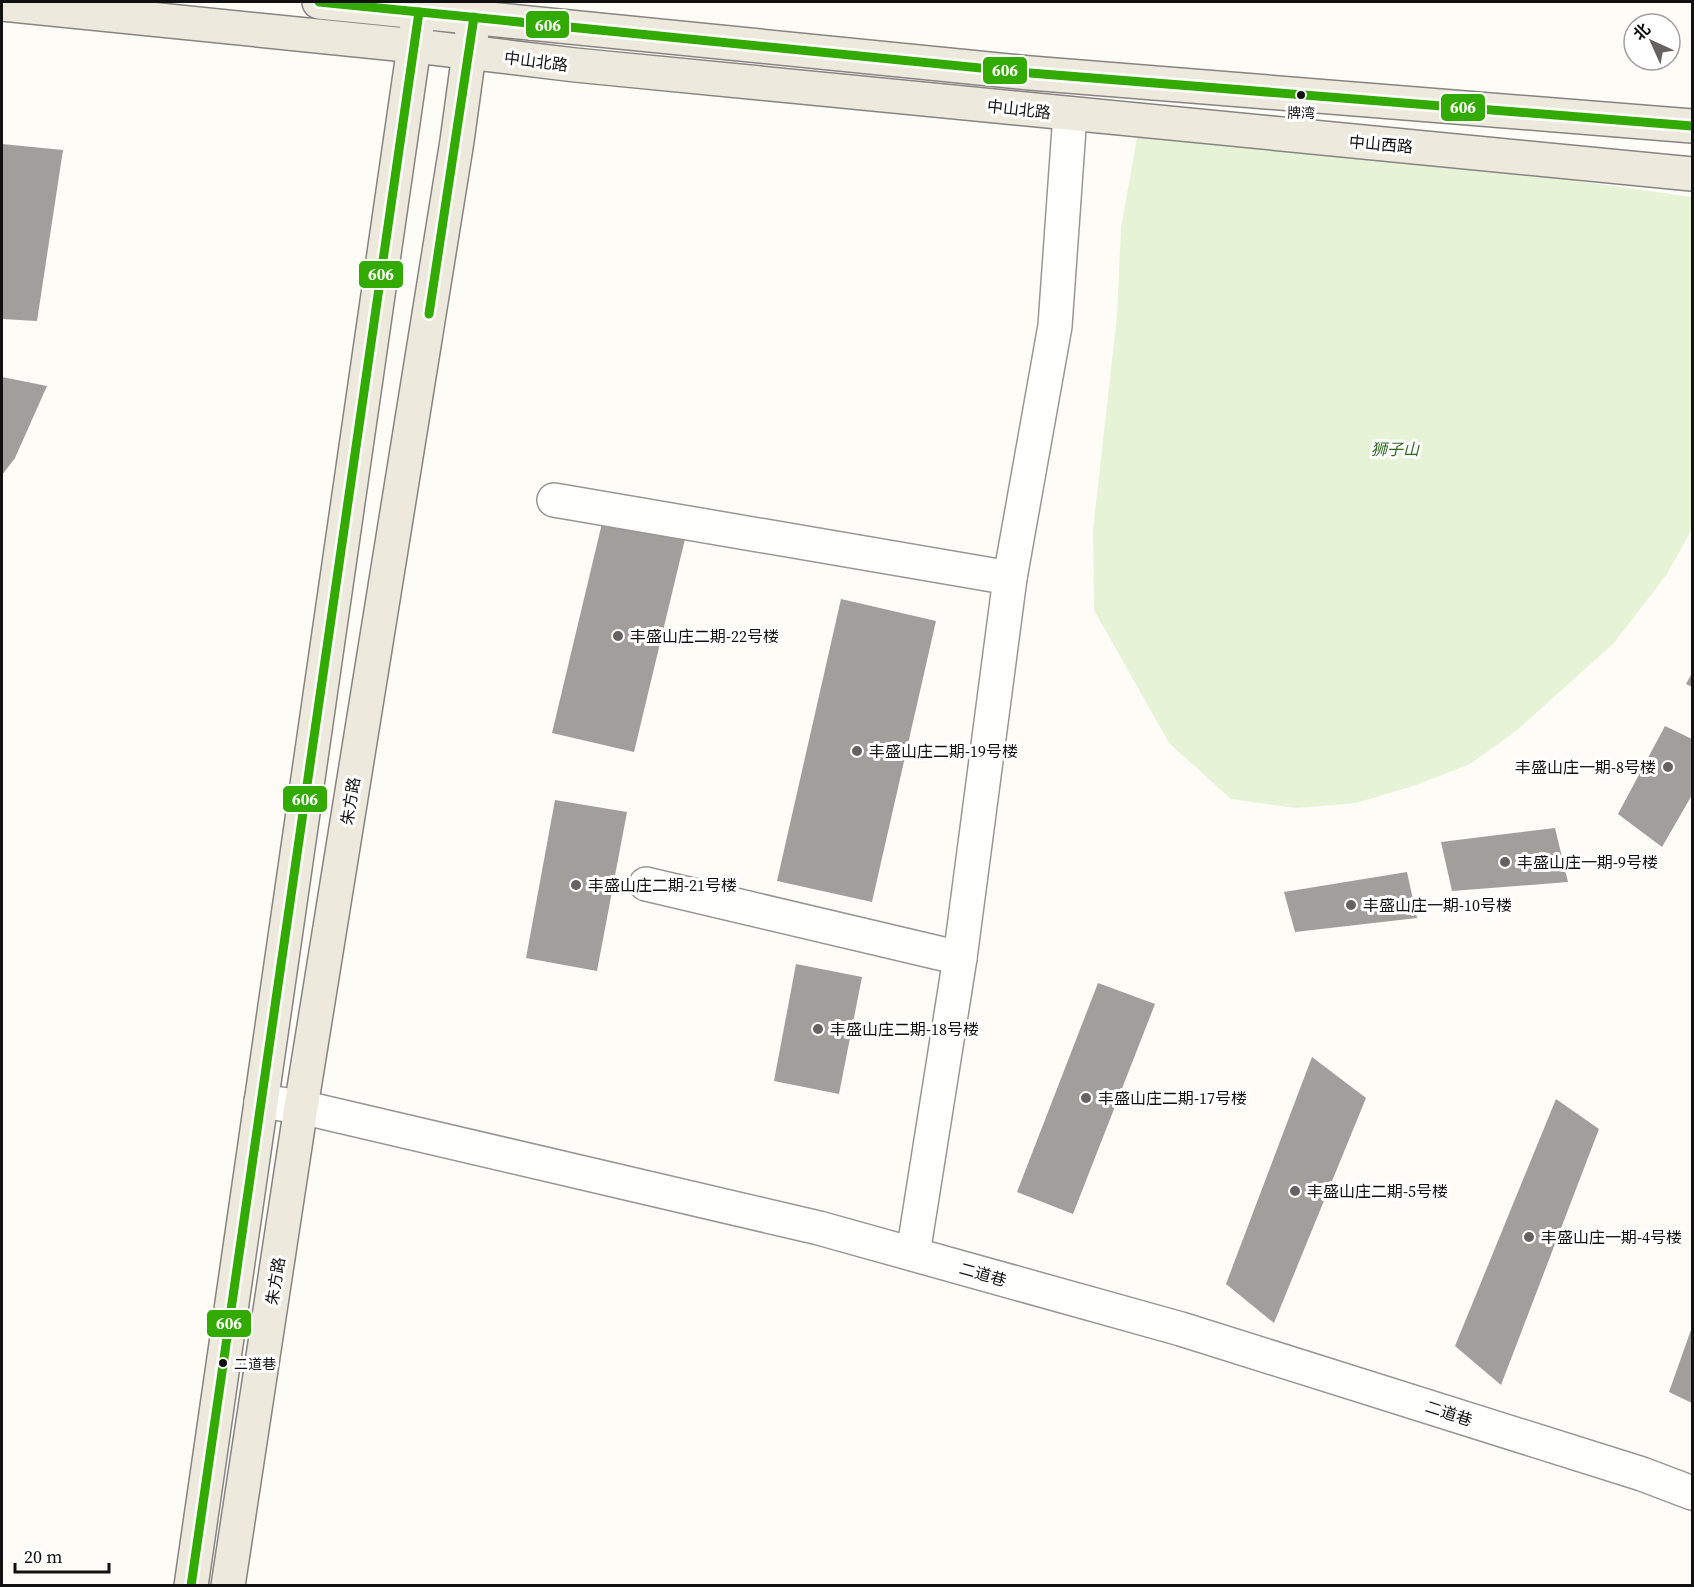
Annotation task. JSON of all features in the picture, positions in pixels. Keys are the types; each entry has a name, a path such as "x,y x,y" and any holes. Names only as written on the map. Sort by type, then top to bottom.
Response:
{"main road":[{"path":"319,2 452,9 1030,73 1692,126"},
{"name":"中山北路","path":"2,4 416,46 575,66 1071,114"},
{"path":"191,1586 416,46 452,9"},
{"name":"朱方路","path":"228,1586 301,1107 458,141 470,52 452,9"},
{"name":"中山西路","path":"1071,114 1692,174"}],"street":[{"path":"913,1254 960,958 1010,578 1055,326 1071,114"},
{"path":"554,500 1010,578"},
{"path":"646,884 960,958"},
{"name":"二道巷","path":"261,1101 301,1107 819,1228 1192,1332 1642,1474 1692,1493"}],"green space":[{"name":"狮子山","path":"1140,121 1692,197 1692,529 1667,574 1614,643 1516,731 1470,764 1416,785 1356,803 1296,808 1231,799 1169,743 1094,610 1093,530 1117,316 1121,228"}],"building":[{"path":"2,144 63,150 37,321 2,319"},
{"path":"2,377 47,386 15,458 2,475"},
{"name":"丰盛山庄二期-22号楼","path":"603,519 685,539 634,752 552,733"},
{"name":"丰盛山庄二期-19号楼","path":"841,599 936,621 872,902 777,881"},
{"path":"1692,673 1692,687 1686,684"},
{"name":"丰盛山庄一期-8号楼","path":"1665,726 1692,739 1692,795 1662,847 1618,814"},
{"name":"丰盛山庄二期-21号楼","path":"555,800 627,812 597,971 526,958"},
{"name":"丰盛山庄一期-9号楼","path":"1555,828 1568,882 1452,891 1441,842"},
{"name":"丰盛山庄一期-10号楼","path":"1407,872 1417,918 1295,932 1284,892"},
{"name":"丰盛山庄二期-18号楼","path":"796,964 862,977 839,1094 774,1081"},
{"name":"丰盛山庄二期-17号楼","path":"1098,983 1155,1004 1073,1214 1017,1192"},
{"name":"丰盛山庄二期-5号楼","path":"1312,1057 1366,1098 1274,1323 1226,1284"},
{"name":"丰盛山庄一期-4号楼","path":"1556,1099 1599,1129 1501,1385 1455,1346"},
{"path":"1692,1327 1692,1403 1669,1392"}],"transit line":[{"name":"606","path":"319,2 1030,73 1692,126"},
{"name":"606","path":"191,1586 419,12"},
{"name":"606","path":"429,314 474,17"}],"place":[{"name":"牌湾","path":"1301,95"},
{"name":"丰盛山庄二期-22号楼","path":"618,636"},
{"name":"丰盛山庄二期-19号楼","path":"857,751"},
{"name":"丰盛山庄一期-8号楼","path":"1668,767"},
{"name":"丰盛山庄一期-9号楼","path":"1505,862"},
{"name":"丰盛山庄二期-21号楼","path":"576,885"},
{"name":"丰盛山庄一期-10号楼","path":"1351,905"},
{"name":"丰盛山庄二期-18号楼","path":"818,1029"},
{"name":"丰盛山庄二期-17号楼","path":"1086,1098"},
{"name":"丰盛山庄二期-5号楼","path":"1295,1191"},
{"name":"丰盛山庄一期-4号楼","path":"1529,1237"},
{"name":"二道巷","path":"223,1363"}]}
